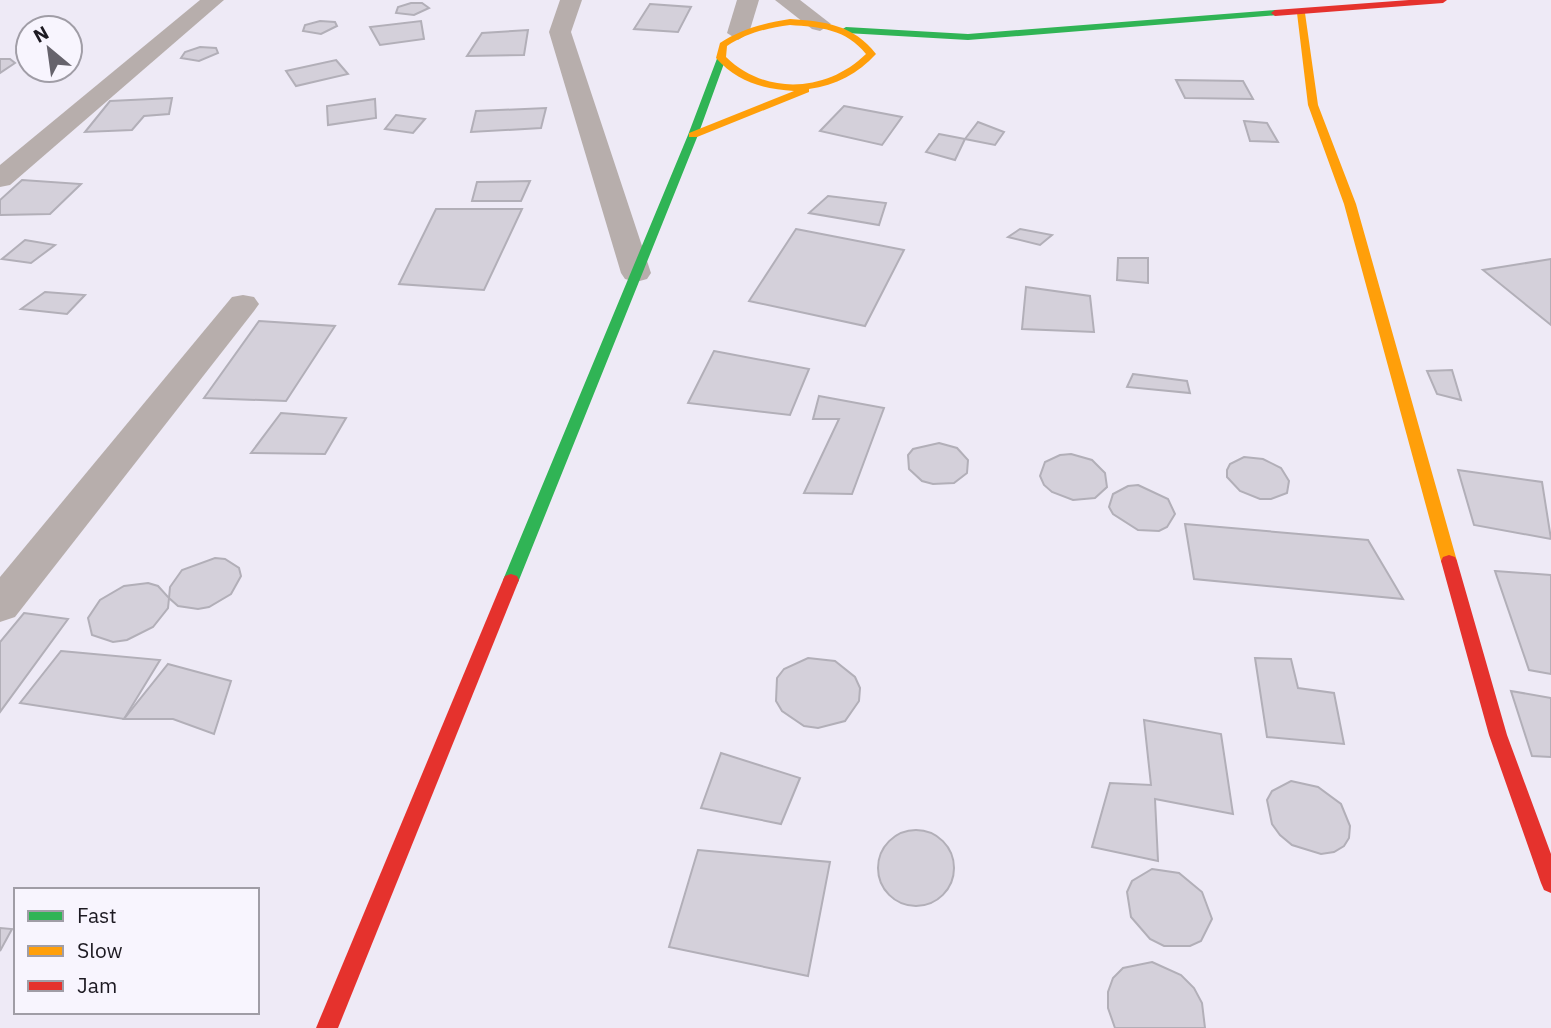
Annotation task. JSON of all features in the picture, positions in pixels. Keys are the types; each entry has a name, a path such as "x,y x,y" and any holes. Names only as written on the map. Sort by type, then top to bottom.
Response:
{"street":[{"path":"0,179 213,0"},
{"path":"571,0 560,32 636,273"},
{"path":"737,33 748,0"},
{"path":"786,0 820,24"},
{"path":"327,1028 693,135 721,58 723,45 737,33 761,25 790,22 820,24 846,30 968,37 1443,0"},
{"path":"1301,13 1313,105 1350,204 1498,735 1551,883"},
{"path":"846,30 864,41 871,54 865,67"},
{"path":"916,52 968,37"},
{"path":"721,58 732,71 755,81 785,86 818,85"},
{"path":"693,135 818,85 847,78 865,67 891,60"},
{"path":"0,606 243,304"}],"building":[{"path":"422,3 429,8 414,15 396,13 398,7"},
{"path":"650,4 691,7 678,32 634,29"},
{"path":"320,21 335,22 337,26 321,34 303,31 305,25"},
{"path":"421,21 424,39 380,45 370,27"},
{"path":"528,30 524,55 467,56 482,33"},
{"path":"200,47 216,48 218,53 199,61 181,58 185,52"},
{"path":"0,59 10,59 14,62 14,64 0,73"},
{"path":"336,60 348,74 296,86 286,71"},
{"path":"1176,80 1243,81 1253,99 1185,98"},
{"path":"172,98 169,114 144,116 132,130 85,132 110,101"},
{"path":"375,99 376,118 328,125 327,106"},
{"path":"844,106 902,117 882,145 820,131"},
{"path":"546,108 541,128 471,132 476,111"},
{"path":"396,115 425,119 413,133 385,129"},
{"path":"1244,121 1267,123 1278,142 1250,141"},
{"path":"978,122 1004,132 995,145 965,139"},
{"path":"939,134 965,139 955,160 926,152"},
{"path":"22,180 81,184 50,214 0,215 0,200"},
{"path":"530,181 521,201 472,201 477,182"},
{"path":"828,196 886,203 879,225 809,213"},
{"path":"436,209 522,209 484,290 399,284"},
{"path":"796,229 904,250 865,326 749,301"},
{"path":"1020,229 1052,235 1040,245 1008,237"},
{"path":"25,240 55,245 31,263 2,259"},
{"path":"1118,258 1148,258 1148,283 1117,280"},
{"path":"1551,259 1551,325 1483,270"},
{"path":"1026,287 1090,296 1094,332 1022,329"},
{"path":"45,292 85,295 67,314 21,309"},
{"path":"259,321 335,326 286,401 204,398"},
{"path":"714,351 809,369 790,415 688,403"},
{"path":"1452,370 1461,400 1437,394 1427,371"},
{"path":"1133,374 1187,381 1190,393 1127,387"},
{"path":"819,396 884,408 852,494 804,493 839,419 813,419"},
{"path":"281,413 346,418 325,454 251,453"},
{"path":"939,443 957,448 968,460 967,473 954,483 933,484 922,481 909,469 908,455 913,449"},
{"path":"1071,454 1092,460 1105,473 1107,487 1095,498 1073,500 1052,492 1044,485 1040,476 1045,462 1060,455"},
{"path":"1244,457 1263,459 1281,468 1289,481 1287,493 1271,499 1260,499 1240,491 1227,477 1227,470 1230,464"},
{"path":"1458,470 1542,482 1551,539 1474,525"},
{"path":"1138,485 1168,499 1175,514 1167,527 1159,531 1138,530 1113,514 1109,507 1113,494 1128,486"},
{"path":"1185,524 1368,540 1403,599 1194,579"},
{"path":"215,558 225,559 239,568 241,576 231,594 209,607 198,609 178,606 169,598 170,587 182,570"},
{"path":"1495,571 1551,575 1551,674 1529,670"},
{"path":"148,583 158,586 169,598 168,608 153,627 127,640 113,642 92,635 88,618 100,600 124,586"},
{"path":"24,613 68,619 0,712 0,642"},
{"path":"61,651 160,660 124,719 20,703"},
{"path":"808,658 835,661 855,677 860,688 859,701 845,721 818,728 804,726 782,711 776,701 777,678 784,669"},
{"path":"1255,658 1291,659 1298,688 1334,693 1344,744 1267,737"},
{"path":"168,664 231,681 214,734 173,719 124,719"},
{"path":"1511,691 1551,698 1551,757 1532,756"},
{"path":"1144,720 1221,734 1233,814 1155,799 1158,861 1092,847 1110,783 1151,785"},
{"path":"721,753 800,778 781,824 701,808"},
{"path":"1291,781 1318,787 1341,804 1350,826 1349,838 1344,846 1334,852 1321,854 1292,845 1280,835 1272,824 1267,800 1272,791"},
{"path":"909,830 923,830 937,836 948,847 952,853 952,883 943,895 931,904 909,906 895,900 884,889 878,875 878,861 884,847 895,836"},
{"path":"698,850 830,862 808,976 669,947"},
{"path":"1152,869 1179,873 1202,892 1212,919 1201,941 1190,946 1164,946 1150,939 1131,917 1127,892 1132,881"},
{"path":"0,928 12,929 0,951"},
{"path":"1152,962 1181,975 1194,988 1202,1003 1205,1028 1115,1028 1108,1008 1108,992 1113,978 1123,968"}],"traffic: fast":[{"path":"846,30 968,37 1275,13"},
{"path":"511,580 693,135 721,58"}],"traffic: slow":[{"path":"1301,13 1313,105 1350,204 1449,561"},
{"path":"790,22 835,28 855,37 871,54 857,68 839,78 796,88 774,87 754,82 735,72 721,58 723,45 739,36 763,27 790,22"},
{"path":"693,135 805,90"}],"traffic: jam":[{"path":"1275,13 1443,0"},
{"path":"1449,561 1498,735 1551,883"},
{"path":"327,1028 511,580"}]}
